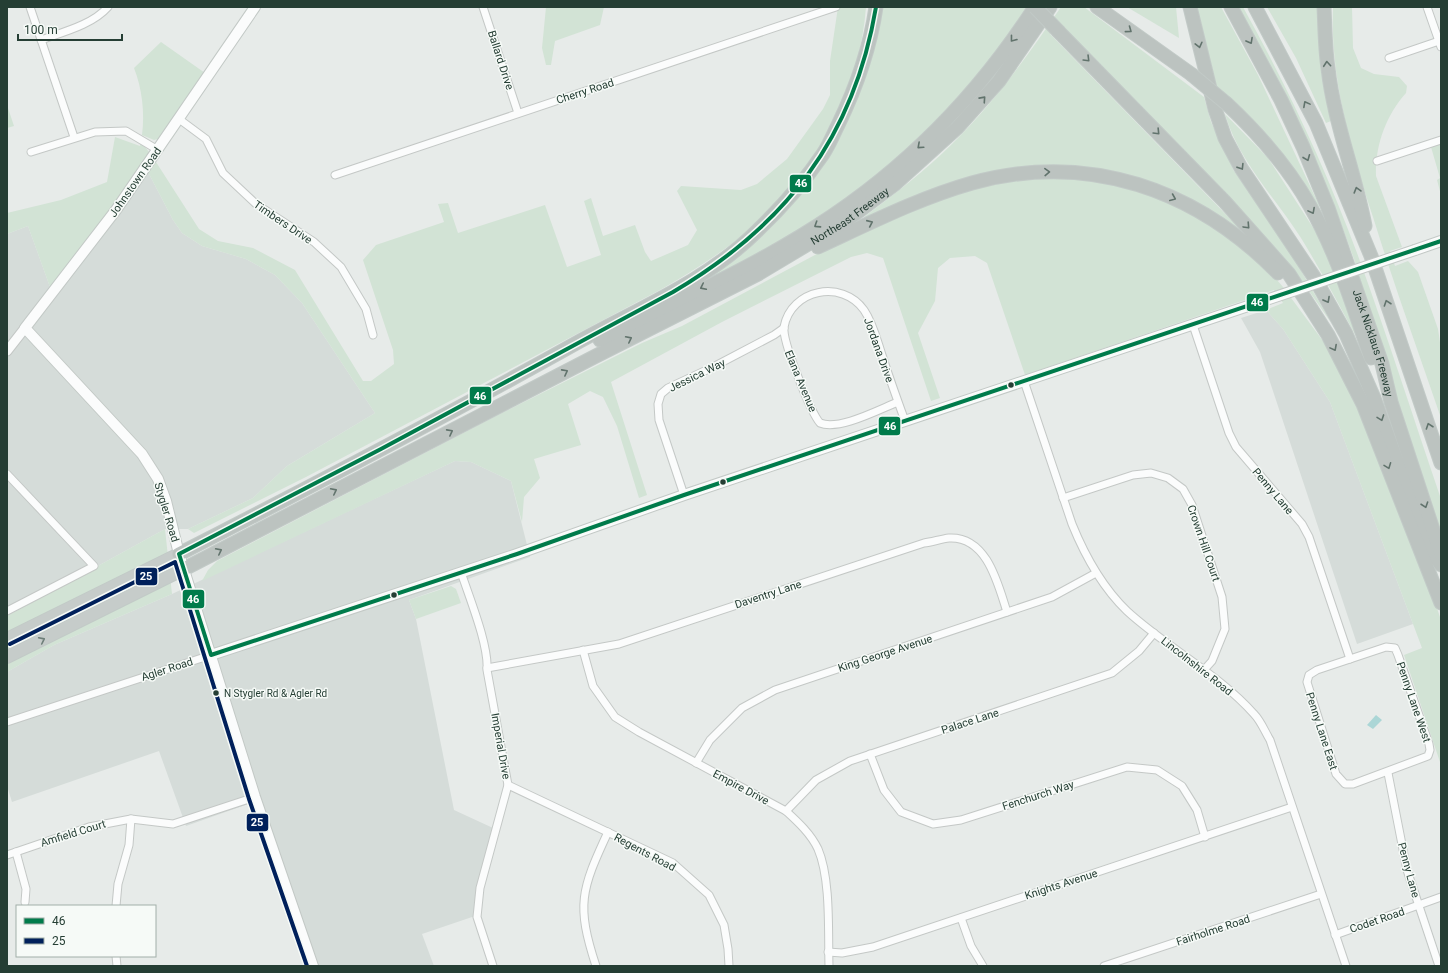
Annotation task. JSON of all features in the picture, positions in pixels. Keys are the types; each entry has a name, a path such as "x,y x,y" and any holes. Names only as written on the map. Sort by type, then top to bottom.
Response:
{"highway":[{"path":"7,639 342,471 481,396 698,276 720,262 756,232 798,188 824,152 854,93 872,32 876,7"},
{"path":"481,396 526,378 755,262 838,212 873,187 901,164 948,119 1017,35 1035,7 1264,244 1288,274 1328,335 1363,404 1441,603"},
{"name":"Northeast Freeway","path":"184,569 758,274 843,223 896,184 957,128 999,81 1050,7"},
{"path":"1097,7 1191,74 1227,104 1268,146 1287,171 1310,206 1328,242 1374,368 1390,402"},
{"path":"1190,7 1215,109 1225,138 1241,168 1314,277 1346,334 1374,398 1428,546 1441,565"},
{"name":"Jack Nicklaus Freeway","path":"1231,7 1281,100 1328,208 1382,364 1390,402 1441,554"},
{"path":"1255,7 1316,123 1371,256 1441,463"},
{"path":"1324,7 1328,69 1342,139 1360,200 1371,256"},
{"path":"758,274 869,223 948,190 979,182 1023,174 1073,172 1130,182 1189,205 1216,220 1265,260 1307,302"},
{"path":"7,657 184,569"}],"main road":[{"name":"Johnstown Road","path":"25,328 116,210 255,7"},
{"name":"Agler Road","path":"211,655 1441,242"},
{"name":"Stygler Road","path":"25,328 142,454 154,471 166,501 179,554 255,798 313,966"}],"street":[{"path":"30,7 74,137"},
{"path":"41,40 74,28 103,12 108,7"},
{"name":"Ballard Drive","path":"483,7 518,113"},
{"name":"Cherry Road","path":"335,175 836,7"},
{"path":"1389,58 1440,44 1427,7"},
{"name":"Timbers Drive","path":"179,119 206,139 224,173 256,204 314,242 341,267 366,309 373,335"},
{"path":"31,152 74,137 94,132 126,131 158,150"},
{"path":"1377,161 1441,140"},
{"name":"Jordana Drive","path":"784,328 795,307 810,295 830,291 853,297 864,310 872,325 905,421"},
{"name":"Penny Lane","path":"1193,325 1231,438 1236,447 1302,524 1309,537 1350,659"},
{"name":"Johnstown Road","path":"7,351 25,328"},
{"name":"Elana Avenue","path":"784,328 790,355 820,423 834,424 859,418 898,402"},
{"name":"Jessica Way","path":"684,495 659,420 658,404 662,394 668,388 706,371 774,335 784,328"},
{"name":"Lincolnshire Road","path":"1024,381 1063,498 1081,546 1096,573 1126,610 1235,695 1255,715 1270,740 1346,966"},
{"name":"Crown Hill Court","path":"1063,498 1133,475 1151,473 1168,478 1183,489 1192,504 1222,597 1226,629 1212,661 1203,671"},
{"path":"7,474 94,566 7,611"},
{"name":"Daventry Lane","path":"487,668 638,638 910,548 950,538 966,541 981,551 995,574 1007,612"},
{"name":"Imperial Drive","path":"461,572 478,622 508,785 480,888 477,917 492,966"},
{"name":"King George Avenue","path":"696,763 710,740 742,708 774,690 1052,597 1096,573"},
{"name":"Palace Lane","path":"786,811 816,780 850,761 1112,673 1140,651 1154,633"},
{"name":"Penny Lane West","path":"1350,659 1386,648 1395,648 1429,744 1430,750 1428,756 1388,773"},
{"name":"Empire Drive","path":"583,650 593,686 615,717 639,732 786,811 803,826 818,849 825,874 828,966"},
{"name":"Agler Road","path":"7,722 211,655"},
{"name":"Penny Lane East","path":"1350,659 1309,674 1307,682 1310,696 1338,776 1346,784 1353,784 1388,773"},
{"name":"Fenchurch Way","path":"870,754 884,790 901,812 933,824 961,820 1127,767 1157,770 1182,786 1196,810 1205,837"},
{"name":"Penny Lane","path":"1388,773 1407,870 1439,966"},
{"name":"Regents Road","path":"508,785 673,863 709,896 724,925 729,966"},
{"name":"Amfield Court","path":"7,855 89,827 131,819 173,824 255,798"},
{"name":"Knights Avenue","path":"828,952 842,953 873,947 1292,807"},
{"path":"116,905 118,884 130,845 131,819"},
{"path":"596,966 586,936 582,912 585,886 608,832"},
{"path":"16,852 26,889 25,902"},
{"name":"Fairholme Road","path":"1104,966 1321,894"},
{"name":"Codet Road","path":"1335,935 1441,897"},
{"path":"961,918 971,946 983,966"}],"shaded area":[{"path":"142,166 148,172 173,220 182,233 202,246 246,259 275,275 302,303 375,413 287,466 253,498 188,529 165,529 7,616 7,234 28,226 50,287"},
{"path":"1266,310 1283,329 1330,402 1413,624 1357,644 1260,352 1241,318"},
{"path":"455,461 471,462 511,481 530,557 409,600 416,619 454,810 493,828 475,916 422,934 434,966 309,966 251,803 186,826 159,751 12,802 7,786 7,672 54,645 172,594"}],"green space":[{"path":"546,7 604,7 600,25 555,41 551,65 546,65 542,48"},
{"path":"838,7 866,7 862,38 855,68 845,98 832,127 798,180 777,204 744,234 709,260 660,290 306,477 194,533 188,529 253,498 287,466 375,413 302,303 275,275 246,259 202,246 182,233 173,220 148,172 156,162 199,229 218,241 253,248 295,270 363,381 371,381 394,364 393,350 363,260 376,245 444,222 438,204 448,203 458,233 545,205 567,267 601,255 584,201 591,198 603,236 635,225 645,252 651,261 688,245 697,230 677,191 681,186 741,190 757,184 787,159 823,109 830,95 830,61"},
{"path":"883,7 1025,7 1029,11 976,82 893,165 813,223 680,296 752,244 774,224 815,176 832,151 858,97 868,68"},
{"path":"1061,7 1084,7 1204,97 1211,122 1234,171 1285,243 1332,324 1302,281 1256,227 1057,22 1050,34 1241,230 1239,232 1158,188 1036,169 866,220 864,217 899,191 943,153 983,111 1010,78"},
{"path":"1127,7 1176,7 1179,38"},
{"path":"1197,7 1221,7 1258,75 1319,205 1318,208 1281,152 1263,131 1217,88"},
{"path":"1238,7 1243,7 1305,128 1357,253 1441,499 1441,534 1391,386 1354,259 1337,213 1279,83"},
{"path":"1267,7 1320,7 1322,64 1331,121 1326,123 1296,58"},
{"path":"1333,7 1352,7 1353,48 1361,68 1374,74 1399,77 1407,86 1406,93 1387,121 1383,132 1377,153 1376,176 1402,247 1390,251 1395,266 1408,261 1418,272 1438,329 1441,349 1441,418 1389,268 1350,140 1335,61"},
{"path":"161,42 205,73 158,139 154,140 142,135 142,101 134,68"},
{"path":"7,105 14,126 7,128"},
{"path":"1225,114 1268,158 1323,243 1359,342 1301,238 1248,164 1231,131"},
{"path":"115,137 140,146 141,142 149,152 148,156 99,227 50,287 28,226 7,234 7,213 61,200 107,182"},
{"path":"1441,144 1441,195 1437,180 1440,178 1431,147"},
{"path":"1026,178 1071,178 1100,181 1133,189 1177,205 1207,221 1266,267 1283,287 1337,360 1362,407 1410,530 1441,620 1441,765 1404,655 1422,648 1330,402 1283,329 1266,310 1283,303 1274,290 1025,375 987,263 975,256 950,258 938,268 935,301 918,333 940,398 931,401 883,258 867,253 851,257 722,322 611,382 647,495 639,498 617,426 603,397 590,391 568,404 581,445 534,459 540,478 524,497 522,522 511,481 471,462 455,461 202,581 208,570 217,561 494,417 642,343 682,326 828,248 883,222 956,193"},
{"path":"165,529 172,594 54,645 7,672 7,616"},
{"path":"451,586 456,589 461,603 416,619 409,600"}],"water":[{"path":"1376,715 1382,720 1373,729 1367,725"}],"transit line":[{"name":"46","path":"876,7 866,54 851,98 832,137 808,174 781,207 749,238 713,266 673,292 381,449 179,554 211,655 517,554 684,495 1441,241"},
{"name":"25","path":"10,644 175,562 249,799 307,966"}],"place":[{"name":"N Stygler Rd & Agler Rd","path":"216,693"}]}
